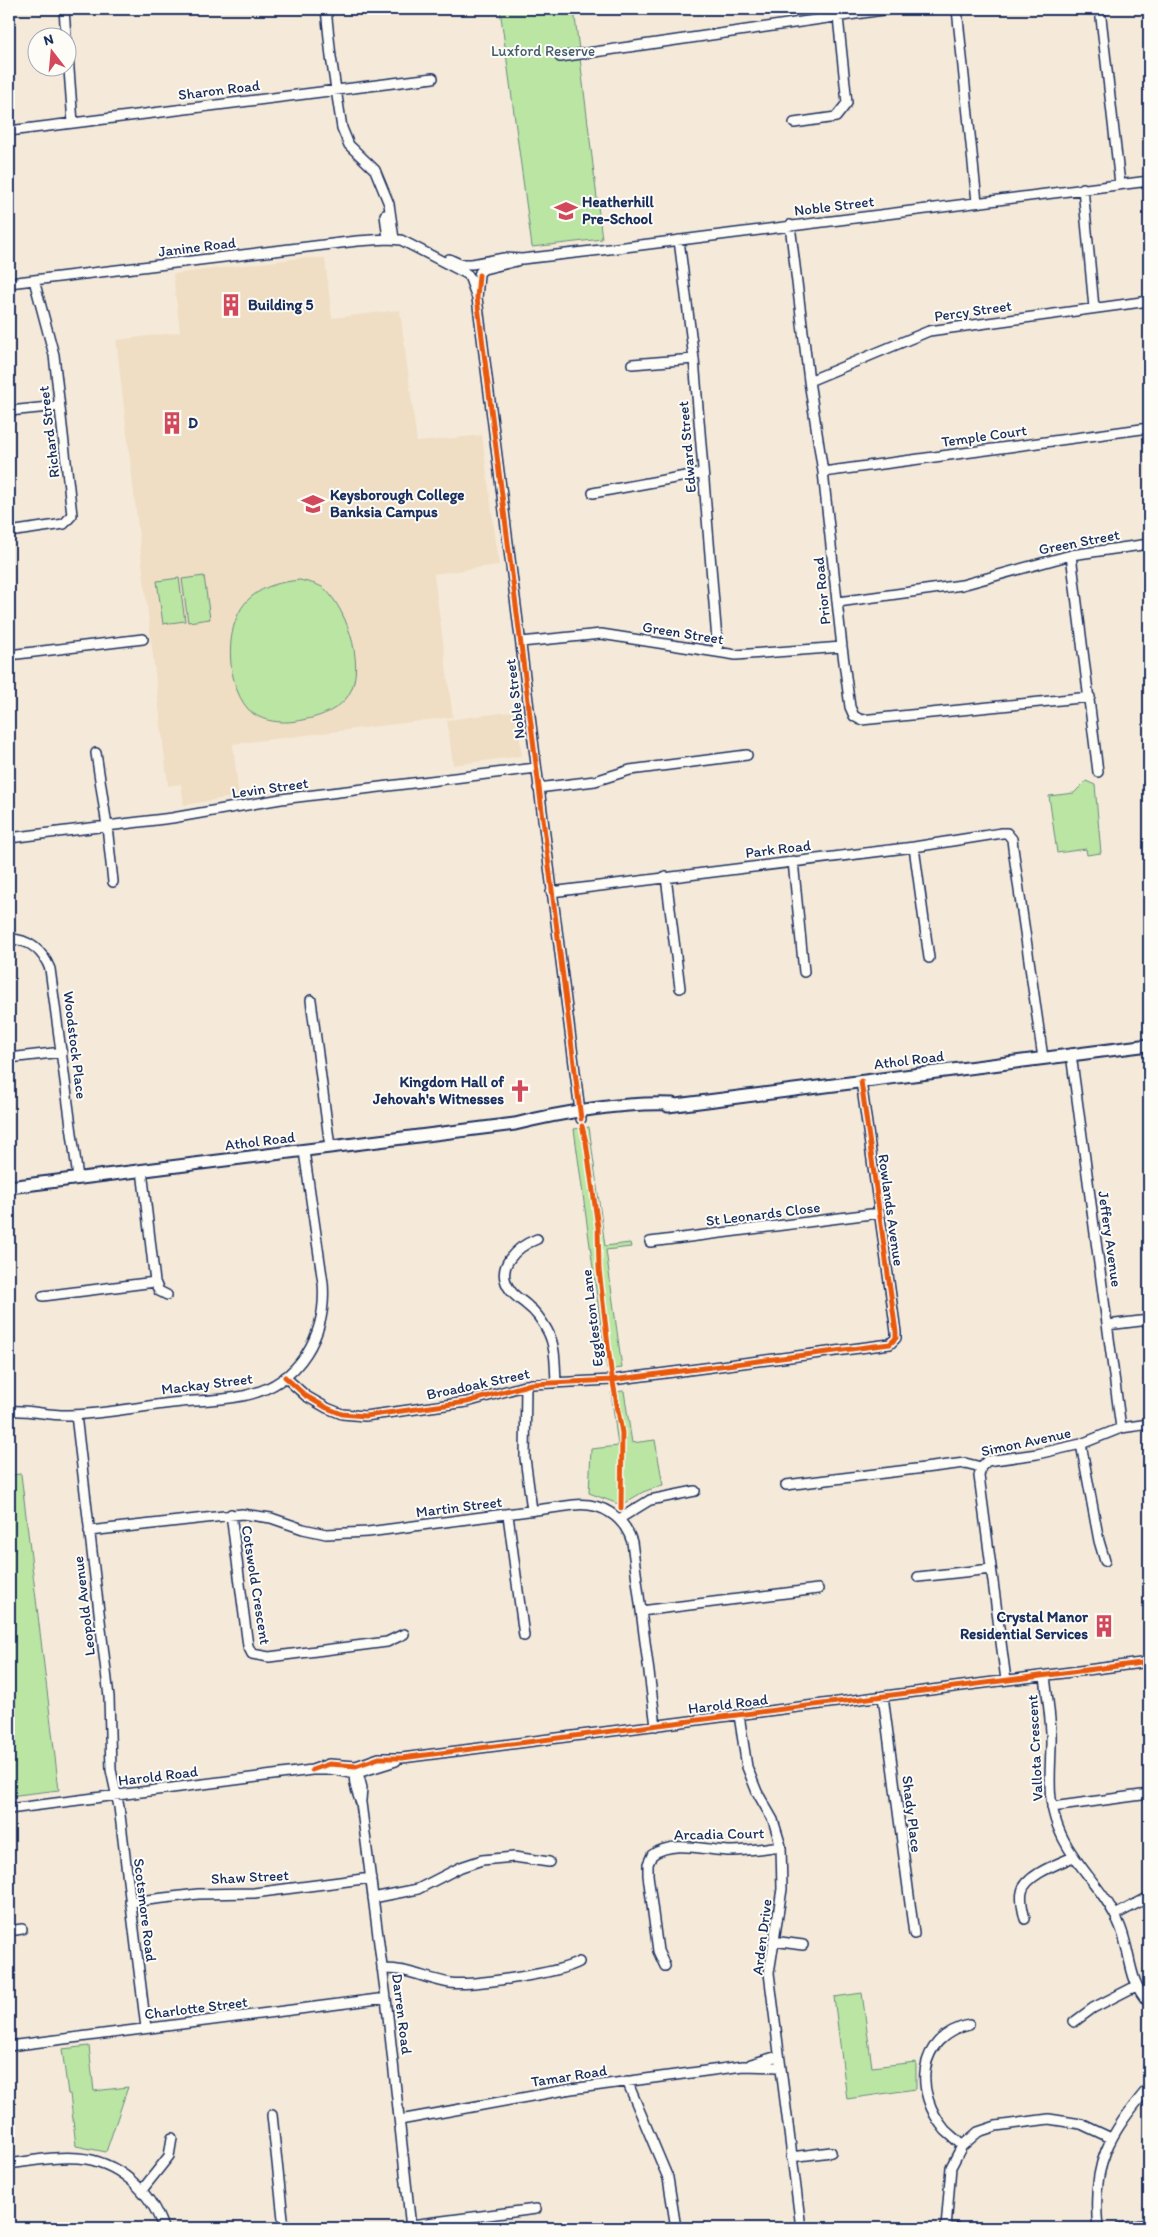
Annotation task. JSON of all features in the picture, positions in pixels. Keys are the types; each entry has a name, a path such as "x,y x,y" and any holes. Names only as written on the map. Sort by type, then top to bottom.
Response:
{"main road":[{"name":"Athol Road","path":"9,1187 515,1124 546,1124 580,1116 637,1113 673,1104 1149,1045"}],"street":[{"path":"64,9 65,28"},
{"path":"326,9 342,128 354,150 375,170 389,204 391,236"},
{"path":"560,57 890,9"},
{"path":"957,9 977,202"},
{"path":"1100,9 1120,184"},
{"path":"794,123 836,117 847,103 838,18"},
{"path":"70,78 73,123"},
{"name":"Sharon Road","path":"9,132 433,78"},
{"name":"Noble Street","path":"580,1116 477,298 479,274 484,269 522,260 1149,181"},
{"path":"1084,188 1094,308"},
{"name":"Prior Road","path":"790,226 809,381 823,472 842,647 850,707 854,716 861,720 1090,697"},
{"name":"Janine Road","path":"9,283 357,241 368,236 391,236"},
{"path":"391,236 406,236 454,262 479,266 479,274 473,277 468,275 391,236"},
{"name":"Edward Street","path":"679,240 694,359 718,652"},
{"name":"Noble Street","path":"471,264 504,258 522,260"},
{"path":"468,275 467,268 471,264"},
{"name":"Noble Street","path":"468,275 477,298"},
{"name":"Richard Street","path":"9,532 64,524 72,515 54,354 34,280"},
{"name":"Percy Street","path":"809,381 929,331 1149,301"},
{"path":"632,364 694,359"},
{"path":"9,411 59,406"},
{"name":"Temple Court","path":"823,472 1149,428"},
{"path":"593,493 702,473"},
{"name":"Green Street","path":"838,602 962,585 1071,555 1149,544"},
{"path":"1071,555 1098,772"},
{"name":"Green Street","path":"521,642 601,634 718,652 755,654 842,647"},
{"path":"9,655 143,639"},
{"path":"96,753 113,882"},
{"path":"538,788 596,780 630,770 746,755"},
{"name":"Levin Street","path":"9,838 172,818 281,799 536,768"},
{"name":"Park Road","path":"551,892 793,861 914,848 1002,832 1007,833 1012,839 1043,1058"},
{"path":"914,848 929,958"},
{"path":"793,861 804,972"},
{"path":"666,877 680,988"},
{"name":"Woodstock Place","path":"9,939 28,943 39,951 47,962 52,975 78,1178"},
{"path":"311,1000 330,1147"},
{"path":"9,1058 62,1052"},
{"name":"Jeffery Avenue","path":"1071,1054 1121,1428"},
{"name":"Rowlands Avenue","path":"861,1081 896,1332 894,1341"},
{"name":"Mackay Street","path":"9,1411 76,1415 246,1396 263,1390 285,1377 303,1360 315,1341 321,1325 324,1304 323,1283 304,1151"},
{"path":"142,1170 155,1282 159,1291 166,1295"},
{"name":"St Leonards Close","path":"650,1242 879,1213"},
{"path":"537,1239 523,1245 510,1256 505,1268 505,1278 513,1294 529,1306 548,1331 554,1348 556,1383"},
{"path":"43,1296 155,1282"},
{"path":"1107,1325 1149,1320"},
{"name":"Broadoak Street","path":"285,1377 300,1392 315,1402 353,1416 384,1414 467,1402 526,1385 618,1379 885,1346 894,1341"},
{"path":"526,1385 525,1458 532,1510"},
{"name":"Leopold Avenue","path":"76,1415 109,1697 110,1759 116,1795"},
{"name":"Simon Avenue","path":"786,1485 965,1463 981,1467 987,1461 1037,1454 1081,1444 1121,1428 1149,1424"},
{"path":"1081,1444 1098,1541 1105,1561"},
{"path":"981,1467 979,1476 1006,1680"},
{"path":"656,1726 632,1542 627,1529 620,1520 650,1500 695,1491"},
{"name":"Martin Street","path":"90,1531 231,1514 260,1516 315,1532 340,1534 587,1504 602,1508 620,1520"},
{"name":"Cotswold Crescent","path":"231,1514 248,1646 252,1654 269,1657 387,1642 404,1634"},
{"path":"508,1515 524,1636"},
{"path":"918,1577 991,1569"},
{"path":"641,1611 818,1589"},
{"name":"Harold Road","path":"9,1809 312,1770 334,1763 357,1771 379,1758 402,1758 1149,1662"},
{"name":"Vallota Crescent","path":"1044,1676 1051,1732 1049,1773 1052,1807 1058,1828 1073,1857 1115,1915 1124,1939 1136,1986 1149,2003"},
{"name":"Shady Place","path":"882,1696 914,1934"},
{"name":"Arden Drive","path":"739,1715 747,1767 757,1792 773,1820 781,1846 782,1888 769,1973 801,2228"},
{"name":"Darren Road","path":"357,1771 362,1788 361,1803 386,1998 411,2227"},
{"path":"1052,1807 1149,1794"},
{"name":"Scotsmore Road","path":"116,1795 146,2028"},
{"name":"Arcadia Court","path":"664,1966 658,1951 648,1875 648,1864 652,1855 664,1850 681,1847 734,1851 781,1846"},
{"path":"373,1898 418,1889 461,1867 482,1860 514,1857 549,1862"},
{"path":"1024,1919 1022,1893 1026,1884 1038,1874 1073,1857"},
{"name":"Shaw Street","path":"130,1902 198,1894 254,1894 370,1878"},
{"path":"1115,1915 1149,1897"},
{"path":"9,1931 22,1929"},
{"path":"773,1941 804,1946"},
{"path":"382,1969 403,1969 456,1983 557,1970 579,1962"},
{"path":"1074,2022 1093,2008 1136,1986"},
{"name":"Charlotte Street","path":"9,2046 386,1998"},
{"path":"962,2146 945,2129 934,2110 927,2089 925,2070 930,2052 939,2039 952,2030 969,2025"},
{"name":"Tamar Road","path":"400,2120 571,2088 743,2066 778,2056"},
{"name":"Tamar Road","path":"743,2066 780,2067"},
{"path":"627,2081 668,2178 676,2228"},
{"path":"1098,2228 1096,2195 1098,2174 1111,2138 1123,2119 1149,2087"},
{"path":"272,2115 284,2228"},
{"path":"957,2228 946,2228 951,2167 962,2146 970,2138 986,2128 1049,2119 1081,2124 1111,2138"},
{"path":"142,2190 169,2156 172,2138"},
{"path":"791,2157 831,2152"},
{"path":"9,2164 57,2158 91,2160 116,2169 142,2190 154,2207 163,2228"},
{"path":"411,2227 536,2209"},
{"path":"1120,2228 1149,2224"}],"shaded area":[{"name":"Keysborough College Banksia Campus","path":"300,258 325,258 332,318 400,310 417,442 482,435 499,565 434,574 453,717 233,744 239,796 184,805 181,784 168,786 116,340 180,332 173,274"},
{"path":"516,711 522,756 453,765 447,720"}],"green space":[{"name":"Luxford Reserve","path":"500,9 574,9 602,239 532,247"},
{"path":"204,576 210,619 188,622 182,579"},
{"path":"179,578 185,621 163,624 157,581"},
{"path":"300,580 316,584 325,589 341,612 353,643 355,674 352,688 345,700 331,711 295,721 266,720 253,714 248,709 240,698 235,684 230,652 235,621 242,607 251,597 262,590 274,585"},
{"path":"1086,781 1095,785 1101,853 1087,855 1086,849 1057,853 1049,796 1074,793"},
{"path":"589,1127 605,1246 630,1243 631,1247 606,1250 622,1368 607,1370 574,1129"},
{"path":"624,1391 632,1443 655,1440 663,1485 643,1492 621,1505 589,1493 591,1449 618,1446 611,1392"},
{"path":"21,1474 59,1790 9,1796 9,1475"},
{"path":"862,1993 872,2067 916,2062 916,2089 847,2099 834,1997"},
{"path":"89,2046 94,2091 128,2087 106,2152 76,2146 62,2049"}],"cycle path":[{"path":"479,275 477,298 581,1119"},
{"path":"285,1377 306,1396 327,1408 342,1414 365,1416 467,1402 531,1384 612,1380 890,1344 896,1338 896,1332 861,1081"},
{"name":"Eggleston Lane","path":"582,1126 598,1227 599,1269 611,1371 622,1433 621,1508"},
{"path":"312,1770 329,1764 356,1766 379,1758 402,1758 1149,1662"}],"place":[{"name":"Heatherhill Pre-School","path":"566,211"},
{"name":"Building 5","path":"231,305"},
{"name":"D","path":"172,423"},
{"name":"Keysborough College Banksia Campus","path":"313,504"},
{"name":"Kingdom Hall of Jehovah's Witnesses","path":"520,1091"},
{"name":"Crystal Manor Residential Services","path":"1104,1626"}]}
